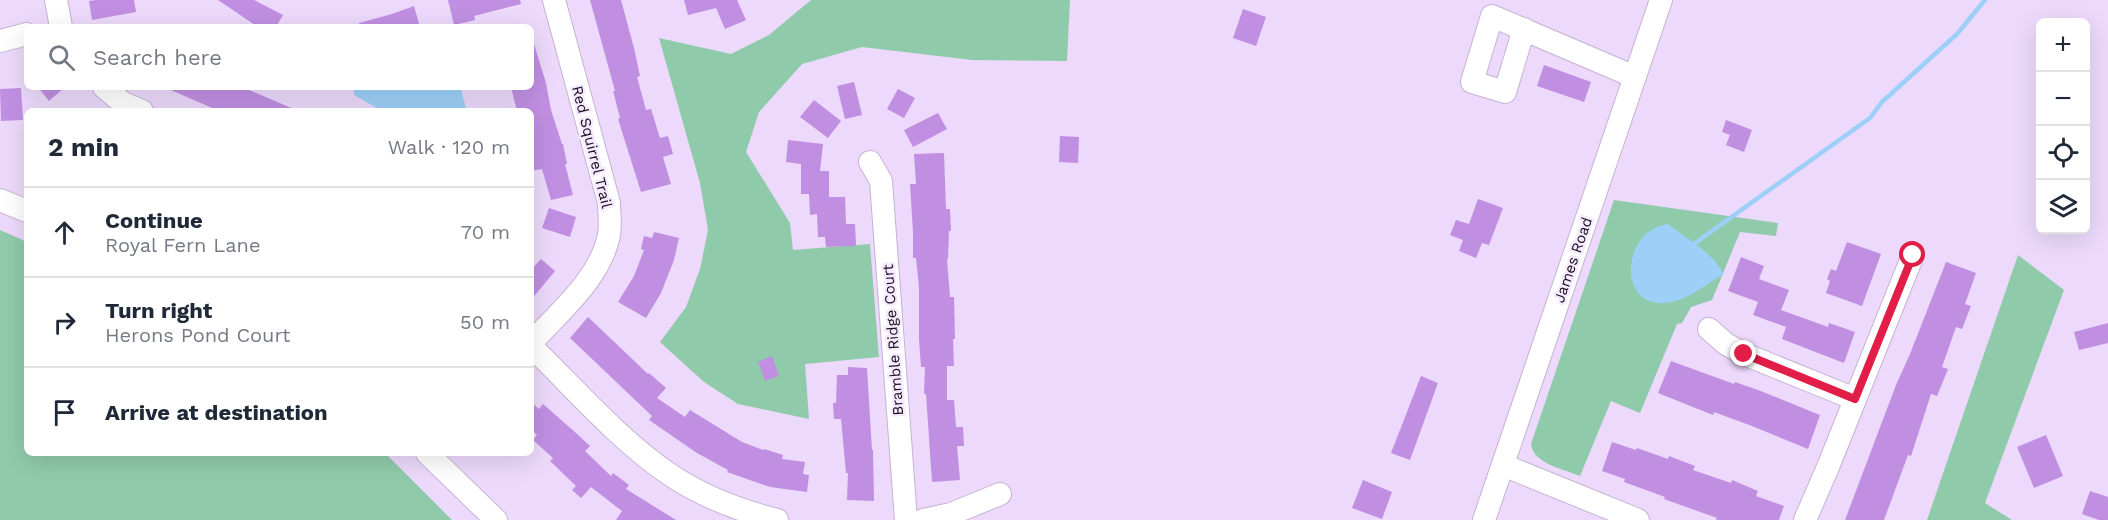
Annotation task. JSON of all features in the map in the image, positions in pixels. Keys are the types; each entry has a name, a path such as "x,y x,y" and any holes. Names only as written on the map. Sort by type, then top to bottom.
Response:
{"street":[{"path":"56,0 58,24"},
{"name":"Red Squirrel Trail","path":"534,341 589,280 609,235 609,203 554,0"},
{"name":"James Road","path":"1484,520 1661,0"},
{"path":"1524,29 1635,77"},
{"path":"0,41 24,35"},
{"path":"108,90 123,103 135,108"},
{"name":"Bramble Ridge Court","path":"870,162 881,181 906,520"},
{"path":"0,200 24,210"},
{"path":"1805,520 1913,255"},
{"path":"1709,328 1726,344 1744,354 1855,399"},
{"path":"534,347 638,450 673,477 713,498 752,514 777,520"},
{"path":"430,456 496,520"},
{"path":"1503,465 1638,520"},
{"path":"923,520 951,514 1000,494"}],"green space":[{"path":"811,0 1070,0 1067,61 972,60 862,47 802,64 759,112 746,152 790,223 793,250 870,244 879,357 805,364 809,419 738,404 704,382 660,342 686,307 700,269 708,230 700,183 659,38 731,54 769,35"},
{"path":"1614,200 1778,223 1776,236 1740,232 1712,300 1691,307 1682,323 1677,324 1640,413 1611,401 1580,476 1543,461 1533,451 1531,444"},
{"path":"0,230 24,241 24,456 388,456 452,520 0,520"},
{"path":"2018,255 2064,290 1985,503 2012,520 1927,520"}],"water":[{"path":"354,90 461,90 466,108 377,108 354,95"},
{"path":"1668,224 1712,258 1724,274 1684,298 1662,303 1646,299 1635,289 1631,274 1632,258 1639,242 1651,230"}],"building":[{"path":"134,0 136,12 92,20 89,1"},
{"path":"218,0 254,0 283,15 278,24 254,24"},
{"path":"448,0 520,0 521,4 474,16 475,20 454,24"},
{"path":"590,0 621,0 634,48 640,76 637,77 646,110 651,109 660,138 668,136 673,154 663,157 671,184 641,192 618,119 620,118 613,91 615,91"},
{"path":"684,0 737,0 746,20 725,29 716,8 688,15"},
{"path":"414,6 419,24 359,24 359,23"},
{"path":"1243,9 1266,17 1256,46 1233,38"},
{"path":"534,44 546,83 551,110 563,144 567,164 565,164 573,195 551,200 542,169 534,170 534,108 516,108 512,90 534,90"},
{"path":"1544,65 1591,82 1584,102 1537,86"},
{"path":"854,82 862,115 845,119 837,86"},
{"path":"21,88 23,120 1,121 0,89"},
{"path":"898,89 915,98 904,118 887,109"},
{"path":"40,90 62,90 49,101"},
{"path":"171,90 249,90 291,108 212,108"},
{"path":"814,100 841,121 828,138 800,117"},
{"path":"938,113 947,129 913,147 904,130"},
{"path":"1726,120 1752,130 1744,152 1726,145 1730,135 1722,132"},
{"path":"1060,136 1079,137 1078,163 1059,162"},
{"path":"788,140 823,144 820,171 829,171 829,197 845,197 846,224 855,224 856,246 826,247 825,237 818,237 817,214 810,215 809,194 801,194 801,164 786,162"},
{"path":"944,153 946,209 950,209 951,231 949,231 947,259 950,297 954,297 955,339 953,339 954,366 947,366 947,400 954,400 956,427 963,427 964,446 957,446 960,480 932,482 926,394 924,394 925,367 921,367 919,288 916,258 913,258 910,184 916,184 914,154"},
{"path":"1478,199 1503,208 1489,245 1482,243 1476,258 1459,251 1463,240 1450,235 1456,220 1469,224"},
{"path":"549,208 576,217 570,237 542,228"},
{"path":"654,232 679,238 674,260 661,293 646,318 618,302 634,276 644,250 641,249 644,236 652,238"},
{"path":"1847,242 1881,254 1862,306 1826,293 1830,281 1827,279 1831,269 1836,271"},
{"path":"1741,257 1764,266 1759,279 1789,290 1781,310 1828,327 1829,323 1855,332 1844,363 1782,339 1786,327 1753,315 1758,302 1728,291"},
{"path":"541,259 555,271 534,296 534,267"},
{"path":"1946,262 1976,273 1965,304 1971,306 1962,329 1956,327 1942,367 1948,369 1937,396 1931,394 1911,456 1908,455 1884,520 1845,520 1896,385"},
{"path":"588,317 666,388 657,398 685,417 690,410 742,442 783,455 782,459 805,462 803,474 809,475 807,492 770,487 727,472 728,470 697,453 649,420 652,416 570,338"},
{"path":"2108,323 2108,343 2079,350 2074,332"},
{"path":"772,356 779,376 765,381 758,362"},
{"path":"1671,361 1734,384 1735,382 1758,390 1820,415 1808,449 1752,426 1714,412 1713,415 1658,393"},
{"path":"848,367 867,368 874,501 847,500 848,473 846,473 841,419 834,419 833,403 836,403 837,375 848,375"},
{"path":"1421,376 1438,383 1410,460 1391,453"},
{"path":"543,404 590,446 585,451 611,476 613,473 629,485 626,489 676,520 616,520 622,511 591,487 581,498 572,490 576,486 550,461 553,458 534,441 537,435 534,432 534,405 539,409"},
{"path":"2046,435 2063,476 2034,488 2017,447"},
{"path":"1612,442 1668,459 1669,456 1695,466 1693,470 1731,483 1732,480 1758,491 1756,496 1784,506 1779,520 1716,520 1717,518 1624,482 1625,479 1602,471"},
{"path":"1363,480 1392,492 1382,519 1352,508"},
{"path":"2090,491 2108,497 2108,520 2099,520 2082,514"}],"waterway":[{"path":"1691,246 1870,118 1882,102 1957,34 1985,0"}],"route":[{"path":"1744,354 1855,399 1913,255"}]}
